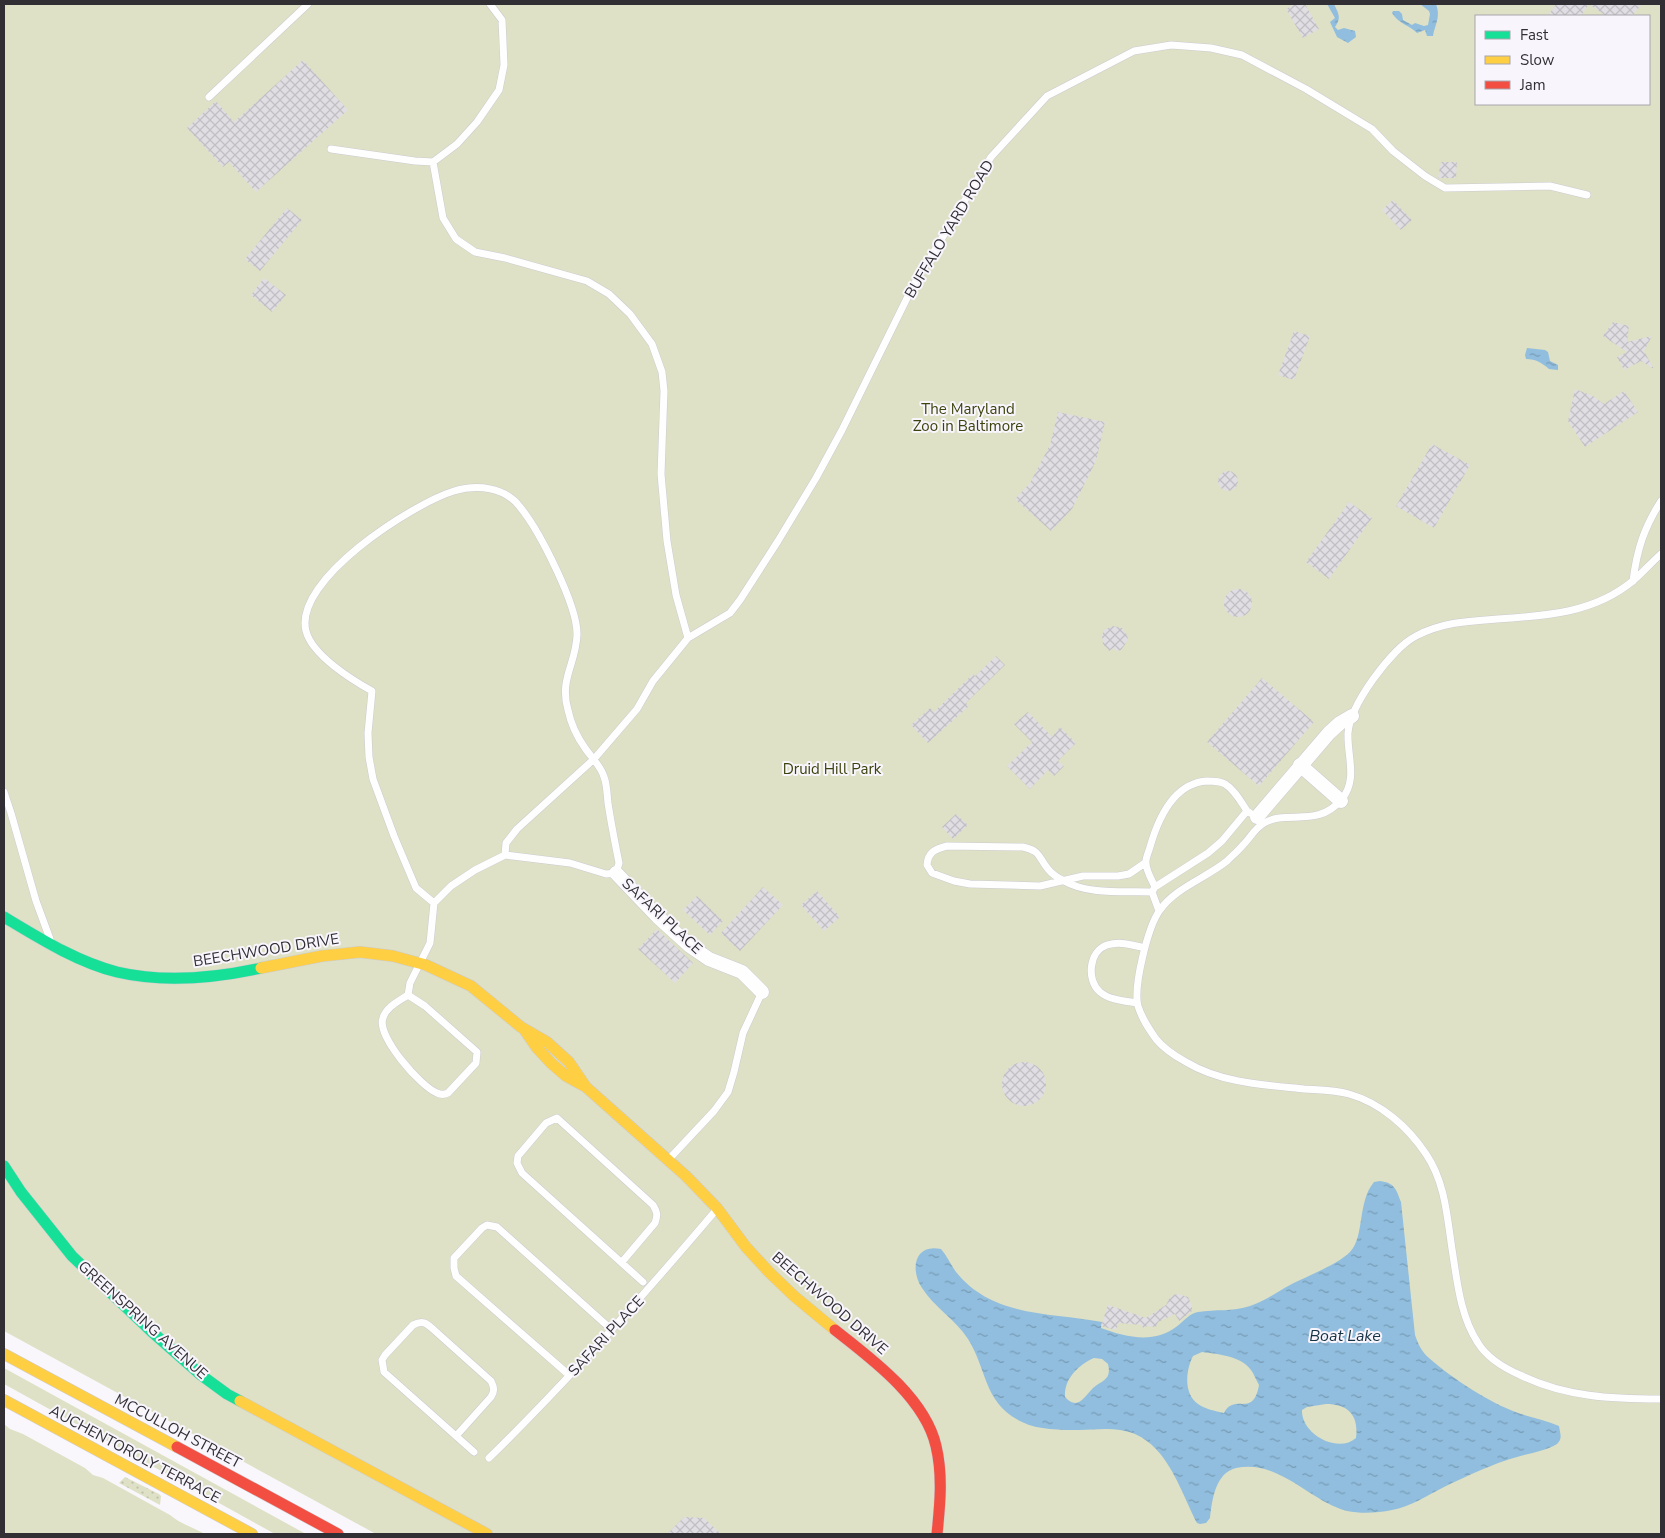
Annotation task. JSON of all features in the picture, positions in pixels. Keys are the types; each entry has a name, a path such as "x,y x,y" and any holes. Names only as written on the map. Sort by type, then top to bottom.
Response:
{"street":[{"path":"1257,816 1328,732 1352,716"},
{"path":"1300,766 1341,801"},
{"name":"SAFARI PLACE","path":"616,873 658,917 690,946 709,959 742,972 762,992"},
{"name":"BEECHWOOD DRIVE","path":"4,918 52,944 102,967 130,975 164,978 232,974 302,959 346,953 392,956 420,964 470,986 524,1029 536,1049 551,1064 566,1076 586,1087 668,1160 717,1208 764,1267 794,1296 893,1380 922,1415 932,1435 940,1474 937,1534"},
{"name":"GREENSPRING AVENUE","path":"4,1166 21,1192 72,1256 151,1331 201,1375 228,1394 475,1530 487,1534"},
{"name":"MCCULLOH STREET","path":"4,1354 338,1534"},
{"name":"AUCHENTOROLY TERRACE","path":"4,1400 252,1534"}],"lane":[{"path":"209,97 308,4"},
{"path":"331,149 433,162 458,144 477,122 499,90 504,65 502,20 490,4"},
{"name":"BUFFALO YARD ROAD","path":"688,638 730,613 778,541 842,430 913,286 990,157 1047,96 1134,50 1171,45 1211,48 1242,55 1306,89 1372,130 1393,151 1425,176 1445,188 1550,186 1587,195"},
{"path":"408,995 425,1006 477,1052 476,1063 444,1095 434,1092 419,1079 403,1061 386,1037 383,1029 383,1017 395,1003 408,995 410,983 430,943 434,903 451,886 475,870 505,855 506,843 517,829 594,760 637,709 653,681 688,638 676,595 667,542 661,474 664,391 662,372 652,344 630,314 609,294 588,281 505,258 475,252 456,239 443,218 433,162"},
{"path":"434,903 416,888 373,779 369,757 368,732 372,691 343,675 310,642 306,631 305,619 309,605 320,587 342,561 370,537 402,516 436,498 455,491 473,488 488,488 512,498 538,533 552,560 571,609 577,634 575,652 567,674 565,694 567,709 574,730 604,777 619,863 616,873"},
{"path":"1633,581 1640,542 1661,502"},
{"path":"1146,863 1129,874 1118,876 1083,876 1064,881 1040,886 970,884 954,881 932,874 927,864 931,852 937,848 947,846 1023,847 1033,850 1040,855 1049,871 1064,881 1081,889 1153,889 1257,816 1319,815 1331,810 1341,801 1347,792 1351,779 1352,765 1348,729 1352,716 1361,698 1384,664 1400,647 1415,636 1456,622 1538,617 1580,609 1614,594 1633,581 1661,554"},
{"path":"1159,911 1146,863 1155,832 1163,814 1171,801 1180,792 1192,784 1203,782 1214,781 1225,784 1257,816"},
{"path":"4,792 36,901 52,944"},
{"path":"1257,816 1228,860 1172,898 1159,911 1146,948 1139,976 1137,1003 1144,1022 1160,1044 1175,1056 1196,1068 1226,1078 1260,1085 1336,1091 1354,1095 1376,1105 1416,1139 1429,1158 1440,1182 1461,1303 1469,1327 1479,1345 1491,1358 1507,1369 1557,1390 1588,1396 1630,1399 1661,1398"},
{"name":"SAFARI PLACE","path":"505,855 570,863 606,874 616,873"},
{"path":"1137,1003 1116,999 1099,992 1091,974 1092,961 1097,952 1104,946 1115,943 1146,948"},
{"name":"SAFARI PLACE","path":"668,1160 714,1111 728,1092 743,1033 762,992"},
{"path":"622,1262 655,1224 657,1211 557,1118 546,1123 518,1156 518,1168 643,1282"},
{"name":"SAFARI PLACE","path":"489,1458 537,1411 612,1330 651,1287 717,1208"},
{"path":"569,1375 456,1276 454,1258 482,1228 488,1225 497,1227 612,1330"},
{"path":"456,1436 491,1397 494,1392 494,1386 491,1381 425,1322 419,1322 413,1325 385,1355 382,1360 384,1372 456,1436 474,1452"}],"green space":[{"name":"Druid Hill Park","path":"4,4 1661,4 1661,1534 376,1534 4,1331"},
{"path":"4,1368 306,1534 275,1534 4,1384"},
{"path":"4,1424 10,1429 23,1434 85,1468 93,1475 103,1478 205,1534 4,1534"},
{"path":"125,1477 159,1494 161,1496 160,1505 119,1483"}],"water":[{"path":"1327,4 1334,4 1337,10 1339,18 1335,27 1338,30 1344,28 1355,31 1356,37 1348,43 1337,37 1330,22 1335,18"},
{"path":"1420,4 1436,4 1438,17 1433,36 1427,36 1425,30 1417,33 1398,20 1392,13 1393,11 1399,11 1402,14 1403,20 1412,25 1415,23 1424,26 1428,25 1429,11"},
{"path":"1527,348 1548,352 1550,361 1558,365 1558,370 1549,369 1539,362 1526,359"},
{"name":"Boat Lake","path":"1380,1181 1392,1185 1401,1202 1415,1335 1422,1350 1449,1374 1483,1396 1518,1413 1559,1426 1561,1436 1559,1442 1553,1446 1489,1467 1412,1504 1392,1510 1370,1513 1347,1511 1333,1506 1280,1475 1252,1467 1236,1468 1229,1471 1219,1482 1210,1518 1206,1523 1197,1523 1169,1466 1148,1442 1135,1434 1115,1429 1065,1430 1042,1428 1022,1422 1000,1406 993,1396 968,1339 927,1295 918,1281 916,1273 917,1260 920,1254 932,1248 941,1249 956,1272 971,1287 987,1298 1005,1305 1043,1314 1102,1322 1101,1328 1129,1336 1158,1336 1176,1327 1195,1313 1244,1308 1255,1304 1344,1257 1355,1245 1365,1199 1374,1182","holes":["1202,1352 1229,1356 1247,1365 1259,1385 1253,1401 1228,1407 1224,1413 1207,1409 1198,1404 1190,1394 1187,1381 1193,1356","1094,1358 1102,1359 1108,1364 1109,1373 1084,1398 1074,1403 1065,1397 1067,1384 1073,1373","1326,1404 1346,1409 1354,1417 1356,1438 1340,1444 1322,1439 1314,1434 1307,1427 1303,1419 1302,1410 1307,1407"]}],"building":[{"path":"1295,4 1305,4 1319,29 1303,38 1286,9"},
{"path":"1556,4 1589,4 1582,15 1549,15"},
{"path":"1589,4 1642,4 1633,15 1605,15"},
{"path":"303,60 348,110 256,192 229,162 223,167 187,128 216,101 234,122"},
{"path":"1441,162 1457,162 1456,178 1438,178"},
{"path":"1393,200 1412,220 1401,230 1382,210"},
{"path":"287,208 302,220 260,271 245,259"},
{"path":"264,278 286,295 272,312 251,295"},
{"path":"1613,322 1629,326 1627,342 1652,336 1644,351 1654,369 1641,361 1624,370 1617,357 1627,352 1603,336"},
{"path":"1294,331 1310,336 1294,380 1278,375"},
{"path":"1575,389 1593,396 1604,404 1624,391 1638,412 1585,447 1568,421"},
{"path":"1058,412 1105,422 1096,461 1072,509 1051,531 1015,499 1030,483 1050,445"},
{"path":"1432,444 1470,465 1434,528 1396,506"},
{"path":"1228,471 1235,474 1238,481 1235,488 1228,491 1221,488 1218,481 1221,474"},
{"path":"1349,502 1372,518 1329,579 1306,562"},
{"path":"1238,589 1248,593 1252,603 1248,613 1238,617 1228,613 1224,603 1228,593"},
{"path":"1113,626 1122,628 1128,639 1121,650 1116,651 1113,648 1109,651 1103,644 1102,636 1104,630"},
{"path":"996,656 1005,665 966,703 969,706 928,743 911,725 930,708 934,712 973,674 975,676"},
{"path":"1262,678 1314,722 1259,786 1207,742"},
{"path":"1028,712 1052,737 1060,727 1076,743 1058,761 1064,766 1054,776 1048,770 1030,789 1007,766 1032,742 1014,724"},
{"path":"956,814 968,825 953,839 942,827"},
{"path":"763,887 783,905 740,951 721,933"},
{"path":"817,891 840,917 824,931 801,905"},
{"path":"697,896 723,921 710,935 683,910"},
{"path":"657,929 693,963 675,983 638,949"},
{"path":"1028,1062 1040,1068 1045,1075 1045,1093 1040,1100 1033,1105 1020,1106 1012,1103 1005,1096 1002,1080 1005,1072 1012,1065"},
{"path":"1178,1294 1188,1297 1192,1306 1192,1311 1179,1321 1175,1314 1158,1322 1156,1327 1147,1326 1143,1328 1142,1325 1119,1323 1116,1330 1101,1326 1108,1305 1146,1318 1166,1305 1173,1295"},
{"path":"684,1517 704,1518 721,1534 667,1534"}],"traffic: fast":[{"path":"4,917 73,956 117,972 153,977 189,978 208,977 261,968"},
{"path":"4,1166 21,1192 72,1256 151,1331 201,1375 240,1401"}],"traffic: slow":[{"path":"261,968 322,956 360,952 393,956 426,965 471,986 521,1027 547,1042 569,1062 586,1087"},
{"path":"524,1029 537,1048 551,1063 566,1076 586,1087 686,1176 717,1208 746,1247 769,1272 794,1296 835,1330"},
{"path":"4,1354 177,1447"},
{"path":"4,1400 252,1534"},
{"path":"240,1401 487,1534"}],"traffic: jam":[{"path":"835,1330 895,1381 921,1412 930,1428 940,1468 937,1534"},
{"path":"177,1447 338,1534"}],"park label":[{"name":"The Maryland Zoo in Baltimore","path":"968,418"}]}
